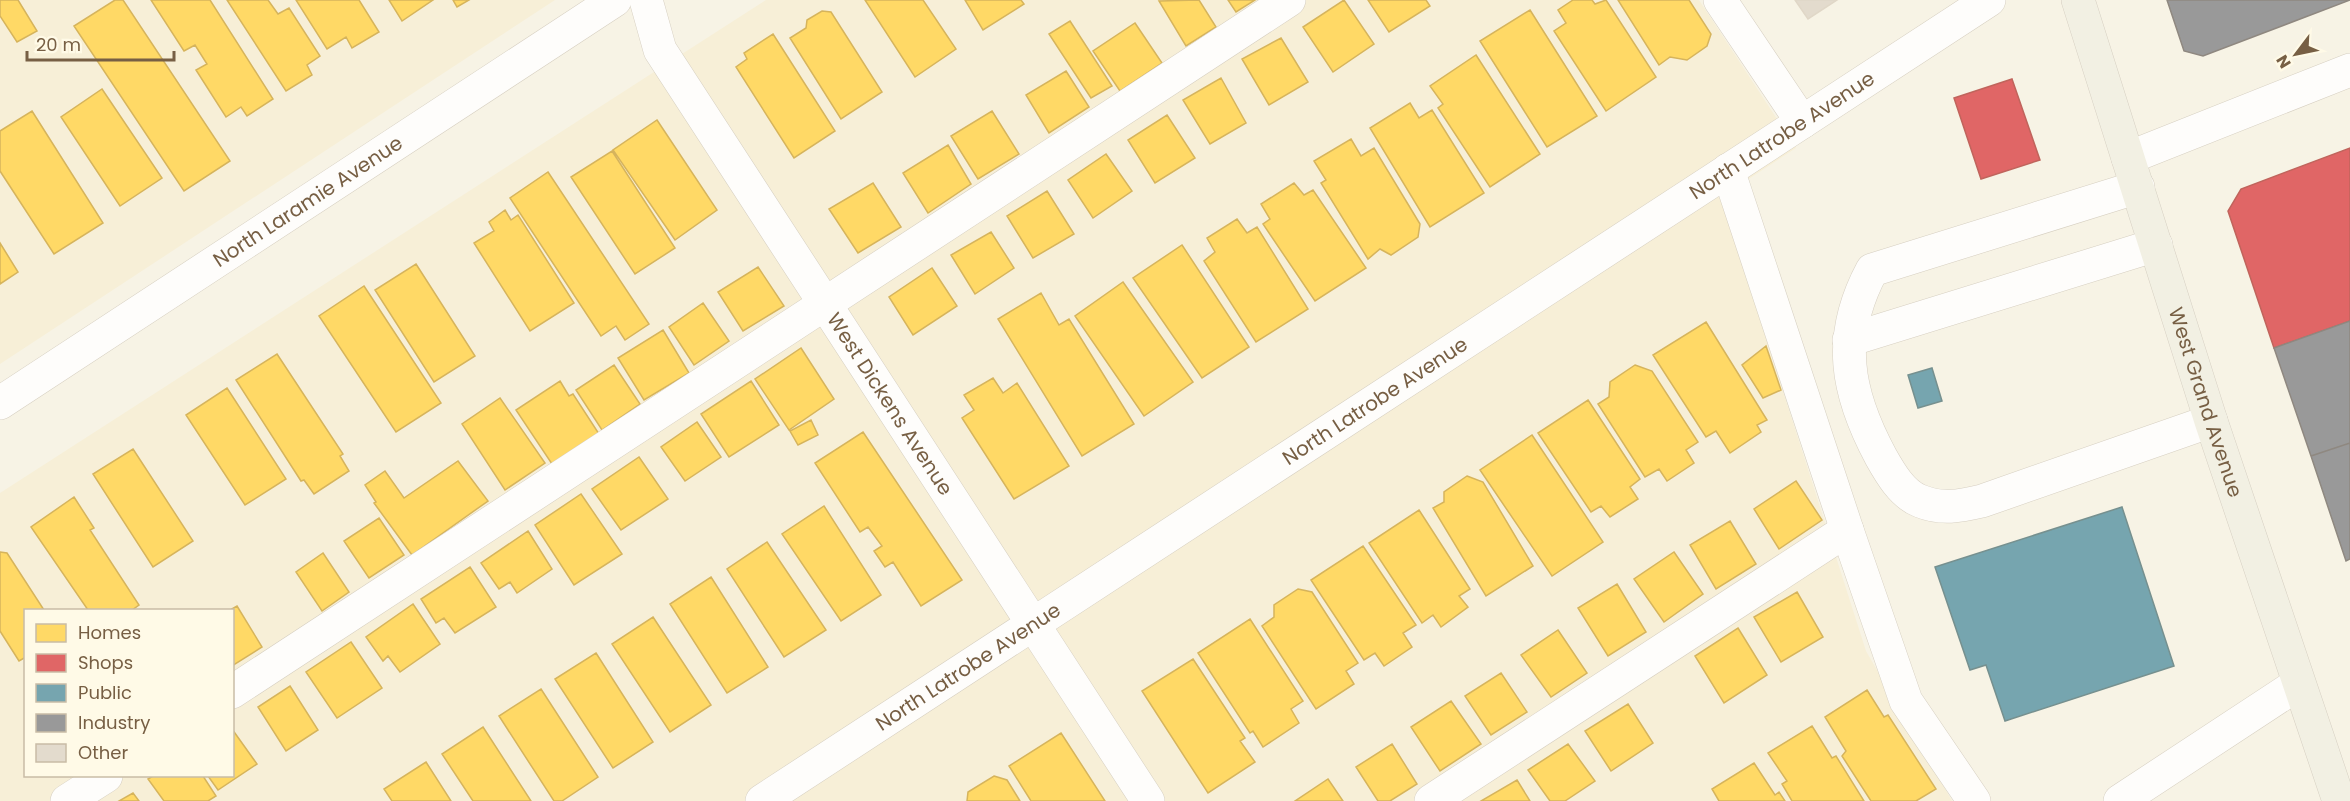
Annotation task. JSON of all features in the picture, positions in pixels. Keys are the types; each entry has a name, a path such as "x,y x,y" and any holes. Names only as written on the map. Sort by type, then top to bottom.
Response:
{"main road":[{"name":"West Grand Avenue","path":"2078,0 2211,421 2339,801"}],"street":[{"name":"North Laramie Avenue","path":"0,404 615,0"},
{"name":"West Dickens Avenue","path":"646,0 660,50 1148,801"},
{"path":"234,691 1289,0"},
{"path":"1720,0 1802,122"},
{"name":"North Latrobe Avenue","path":"762,801 1989,0"},
{"path":"2211,421 1982,501 1949,508 1918,501 1894,479 1869,433 1851,387 1849,340 1861,290 1872,270 2133,173 2350,70"},
{"path":"1728,170 1906,701 1974,801"},
{"path":"1849,340 2156,245"},
{"path":"1431,801 1847,530"},
{"path":"2120,801 2298,684"},
{"path":"67,801 104,777"}],"shaded area":[{"path":"0,0 555,0 0,364"},
{"path":"766,0 1699,0 1796,148 1721,197 1866,651 1952,801 0,801 0,493"}],"building: Homes":[{"path":"0,0 18,0 37,31 17,42 0,16"},
{"path":"115,0 123,0 230,161 184,191 74,26"},
{"path":"151,0 210,0 273,99 247,116 241,107 226,117 196,70 207,64 195,45 184,51"},
{"path":"227,0 268,0 278,14 289,8 320,56 307,65 312,75 286,91"},
{"path":"296,0 359,0 379,32 352,48 346,37 327,49"},
{"path":"389,0 433,0 402,21"},
{"path":"453,0 469,0 457,7"},
{"path":"865,0 923,0 956,49 915,77"},
{"path":"965,0 1021,0 1024,4 983,30"},
{"path":"1199,0 1216,27 1186,46 1159,1"},
{"path":"1228,0 1255,0 1236,12"},
{"path":"1344,0 1374,44 1333,72 1303,27"},
{"path":"1368,0 1426,0 1430,6 1389,32"},
{"path":"1573,0 1592,0 1595,4 1606,0 1656,77 1606,111 1554,31 1566,23 1558,10"},
{"path":"1618,0 1689,0 1711,34 1707,46 1687,60 1670,57 1659,65"},
{"path":"1530,10 1597,116 1547,147 1480,41"},
{"path":"822,11 831,12 882,92 841,119 790,38 806,28 807,20"},
{"path":"1070,21 1112,86 1091,98 1049,34"},
{"path":"1135,23 1162,63 1120,91 1093,51"},
{"path":"773,34 835,131 794,158 736,67 747,59 744,53"},
{"path":"1281,38 1308,82 1269,105 1242,59"},
{"path":"1476,55 1540,154 1490,187 1438,108 1443,104 1430,86"},
{"path":"1066,71 1089,107 1049,133 1026,95"},
{"path":"1221,78 1246,123 1210,144 1183,100"},
{"path":"102,89 162,178 120,206 61,117"},
{"path":"1410,103 1419,118 1432,110 1484,193 1430,227 1370,128"},
{"path":"32,111 103,223 54,254 0,171 0,131"},
{"path":"992,111 1019,154 978,179 951,136"},
{"path":"1167,115 1195,158 1155,183 1128,140"},
{"path":"657,120 717,210 675,240 613,150"},
{"path":"1351,139 1361,156 1374,148 1420,224 1418,237 1391,255 1380,249 1368,259 1321,183 1326,180 1314,161"},
{"path":"948,145 971,184 928,213 903,173"},
{"path":"612,151 675,248 635,274 571,177"},
{"path":"1106,154 1132,191 1093,218 1068,180"},
{"path":"548,172 649,324 625,340 616,326 601,336 510,198"},
{"path":"873,183 901,227 858,253 829,209"},
{"path":"1294,183 1304,195 1313,190 1366,268 1315,301 1263,224 1270,219 1261,204"},
{"path":"1047,191 1074,234 1033,258 1007,216"},
{"path":"505,210 511,220 518,215 574,303 530,331 474,243 494,231 489,222"},
{"path":"1237,219 1247,233 1257,227 1308,309 1256,342 1204,261 1215,252 1207,238"},
{"path":"991,232 1014,268 975,294 951,255"},
{"path":"0,243 18,272 0,284"},
{"path":"1182,245 1249,347 1202,378 1133,278"},
{"path":"416,264 475,356 434,382 375,290"},
{"path":"758,267 784,306 743,331 718,292"},
{"path":"932,268 957,306 913,335 889,297"},
{"path":"1123,282 1193,382 1144,416 1075,316"},
{"path":"364,286 441,403 396,432 319,316"},
{"path":"1041,293 1059,325 1069,319 1134,424 1082,456 998,319"},
{"path":"703,303 729,341 694,365 669,327"},
{"path":"1706,322 1767,420 1757,425 1761,432 1730,453 1716,431 1706,437 1653,355"},
{"path":"663,330 689,373 644,400 618,358"},
{"path":"1766,346 1781,390 1763,398 1742,365"},
{"path":"801,348 834,399 789,430 755,379"},
{"path":"277,354 343,454 340,456 349,471 314,494 304,480 301,481 236,380"},
{"path":"614,365 640,404 602,430 576,390"},
{"path":"1635,365 1652,371 1698,442 1686,450 1694,463 1667,481 1659,469 1645,477 1598,404 1609,397 1610,382"},
{"path":"993,378 1003,393 1017,383 1069,466 1014,499 962,418 974,410 964,395"},
{"path":"560,381 569,396 573,394 601,437 554,467 516,410"},
{"path":"751,381 779,425 729,457 701,414"},
{"path":"227,388 286,479 245,505 186,415"},
{"path":"500,398 545,463 505,490 462,424"},
{"path":"1588,400 1640,479 1630,487 1638,499 1610,517 1601,506 1591,512 1538,433"},
{"path":"811,420 818,435 798,445 790,431"},
{"path":"697,422 721,457 685,481 661,447"},
{"path":"863,432 962,580 921,606 893,562 885,567 874,551 882,546 868,527 860,532 815,463"},
{"path":"1532,435 1603,542 1552,576 1480,470"},
{"path":"133,449 193,541 153,567 93,474"},
{"path":"639,457 668,499 621,530 592,489"},
{"path":"458,461 488,501 412,555 374,503 376,502 365,485 385,471 404,498"},
{"path":"1467,476 1483,482 1533,566 1486,596 1433,508 1444,502 1444,492"},
{"path":"1796,481 1822,520 1779,549 1754,509"},
{"path":"581,494 622,554 574,585 535,525"},
{"path":"74,497 94,528 90,530 139,605 133,609 87,609 31,527"},
{"path":"824,506 881,595 841,621 782,534"},
{"path":"1419,510 1470,589 1459,596 1468,607 1441,627 1433,615 1422,623 1369,543"},
{"path":"379,518 404,555 369,578 344,541"},
{"path":"1730,521 1756,564 1716,589 1690,545"},
{"path":"528,531 552,569 517,593 510,582 499,589 481,563"},
{"path":"767,542 826,630 784,657 727,569"},
{"path":"1363,546 1416,625 1403,633 1412,647 1384,666 1375,653 1364,660 1311,580"},
{"path":"0,552 7,553 43,609 24,609 24,658 19,661 0,631"},
{"path":"1674,552 1703,594 1664,622 1634,579"},
{"path":"323,553 349,592 322,611 296,572"},
{"path":"470,567 496,607 455,633 444,618 436,623 421,599"},
{"path":"711,577 768,667 727,693 670,604"},
{"path":"1617,584 1646,632 1608,656 1578,608"},
{"path":"1298,589 1312,592 1358,663 1346,671 1354,684 1316,709 1262,626 1274,617 1274,605"},
{"path":"1797,592 1823,637 1781,662 1754,617"},
{"path":"413,604 440,644 400,672 388,656 383,661 366,637"},
{"path":"237,606 262,647 234,665 234,609 232,609"},
{"path":"653,617 711,705 670,732 612,644"},
{"path":"1250,619 1303,701 1291,709 1299,723 1263,747 1253,731 1250,733 1198,653"},
{"path":"1738,628 1767,675 1724,703 1695,656"},
{"path":"1558,630 1587,673 1551,697 1521,655"},
{"path":"351,642 382,688 337,718 306,672"},
{"path":"596,653 653,742 613,768 555,679"},
{"path":"1193,659 1245,738 1240,741 1255,762 1208,793 1142,691"},
{"path":"1501,673 1527,712 1491,735 1465,696"},
{"path":"290,686 318,730 286,751 258,707"},
{"path":"541,689 598,777 562,801 554,801 499,716"},
{"path":"1867,690 1884,717 1888,715 1936,789 1916,801 1871,801 1842,756 1846,751 1825,717"},
{"path":"1451,701 1481,744 1440,771 1411,727"},
{"path":"1628,704 1653,743 1611,771 1585,731"},
{"path":"1812,726 1832,758 1836,756 1864,801 1792,801 1782,784 1787,781 1768,753"},
{"path":"483,727 531,801 473,801 442,754"},
{"path":"234,732 257,764 218,790 209,777 234,777"},
{"path":"1061,733 1105,801 1031,801 1009,766"},
{"path":"1392,744 1417,784 1390,801 1378,801 1356,767"},
{"path":"1568,744 1595,781 1565,801 1550,801 1528,770"},
{"path":"426,762 451,801 392,801 384,789"},
{"path":"1754,763 1775,795 1779,792 1785,801 1719,801 1712,789"},
{"path":"994,776 1007,780 1020,801 967,801 968,792"},
{"path":"151,777 204,777 216,796 208,801 164,801 148,779"},
{"path":"1328,779 1343,801 1295,801"},
{"path":"1517,780 1530,801 1481,801"},
{"path":"133,793 139,801 119,801"}],"building: Shops":[{"path":"2012,79 2040,160 1981,179 1954,98"},
{"path":"2350,148 2350,321 2274,348 2228,211 2241,189"}],"building: Public":[{"path":"1932,368 1942,401 1918,408 1908,375"},
{"path":"2122,507 2174,666 2005,721 1986,665 1970,670 1935,567"}],"building: Industry":[{"path":"2167,0 2350,0 2203,56 2184,51"},
{"path":"2350,321 2350,443 2311,456 2274,348"},
{"path":"2350,443 2350,559 2346,561 2311,456"}],"building: Other":[{"path":"1795,0 1837,0 1808,19"}]}
